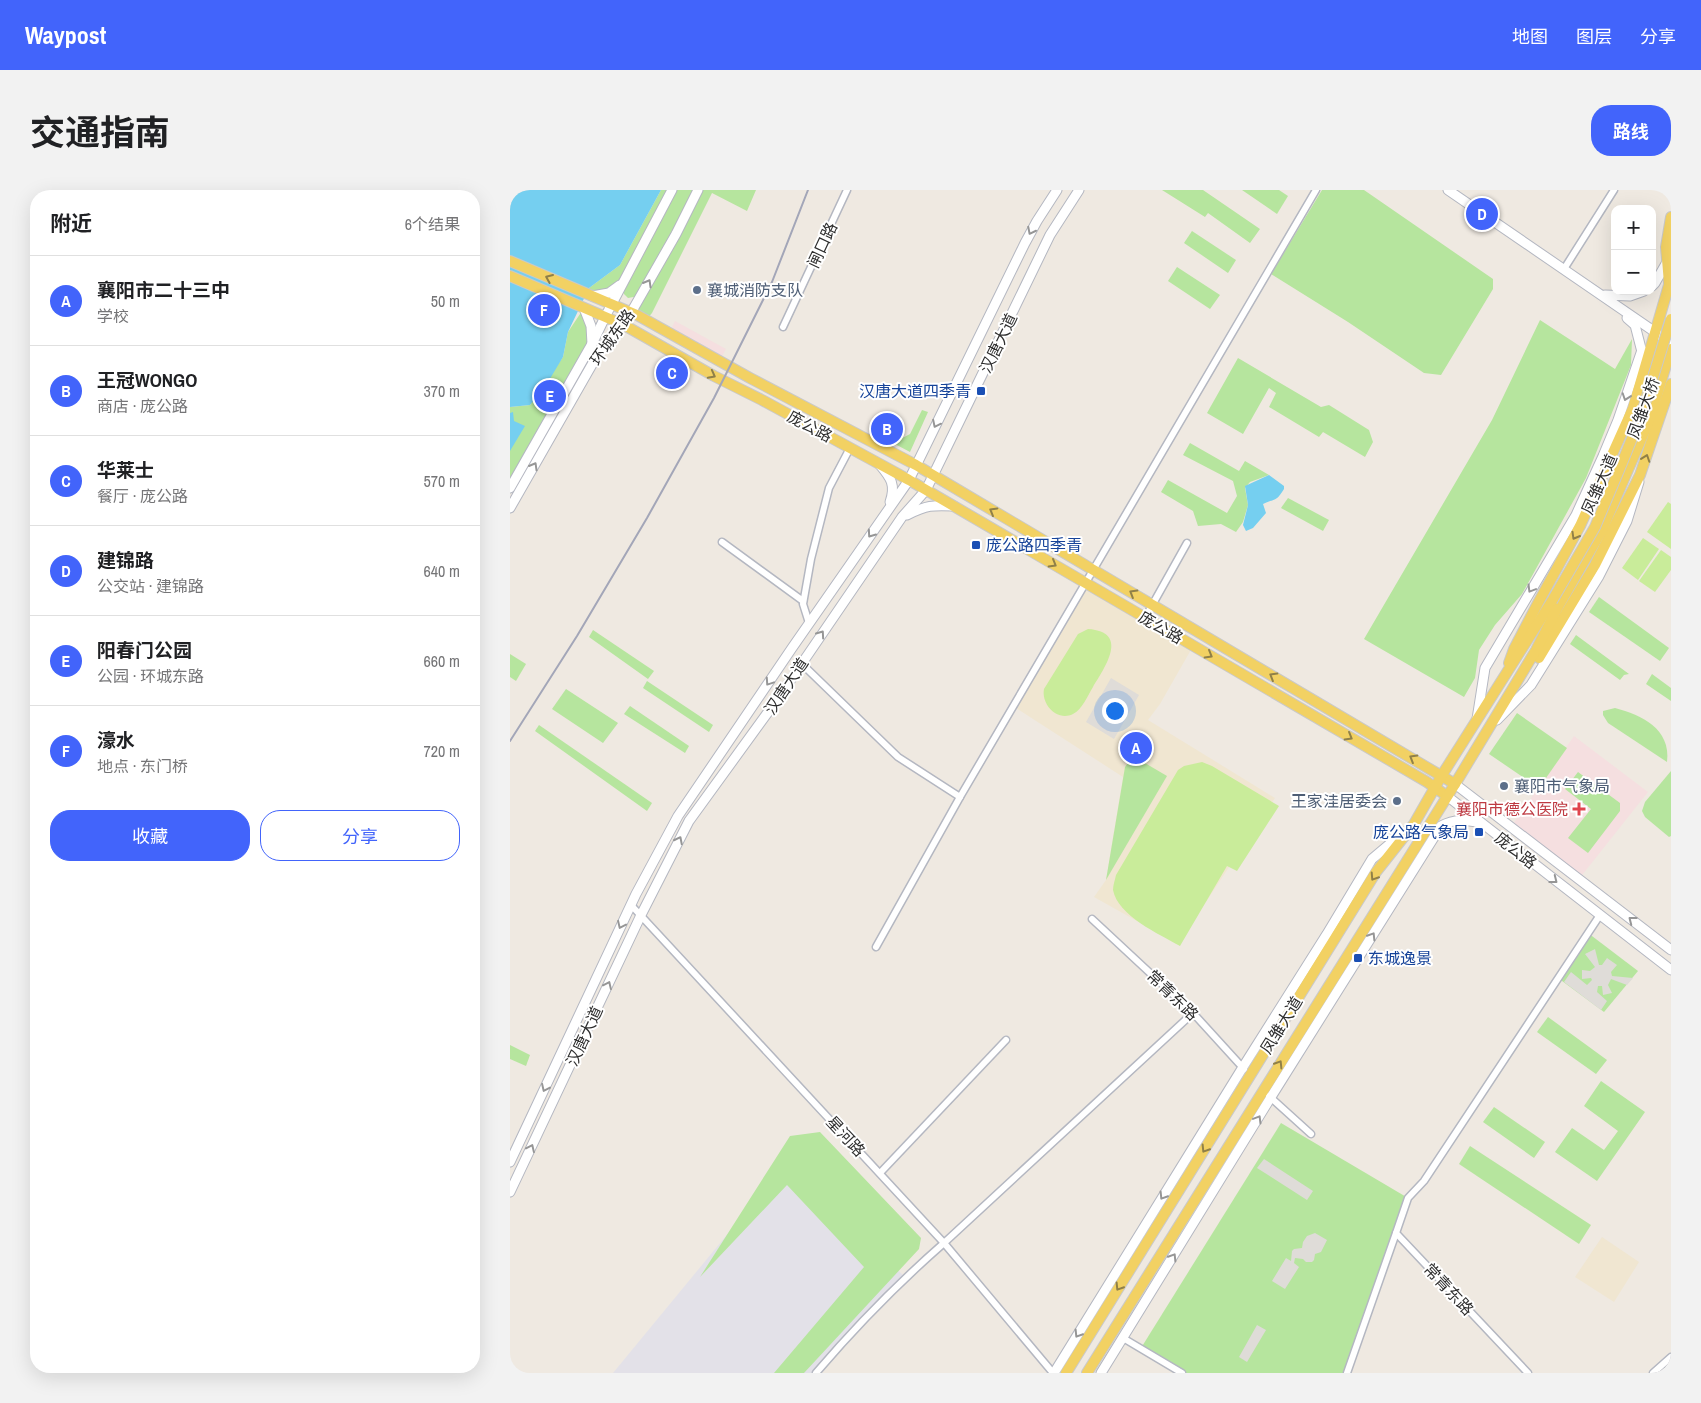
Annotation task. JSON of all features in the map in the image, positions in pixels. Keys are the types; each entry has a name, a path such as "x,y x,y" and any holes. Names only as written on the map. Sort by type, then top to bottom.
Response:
{"main road":[{"name":"环城东路","path":"510,488 592,345 672,190"},
{"name":"环城东路","path":"510,508 602,347 624,326 676,234 698,190"},
{"name":"汉唐大道","path":"510,1162 631,904 678,816 909,480 1029,236 1057,190"},
{"name":"汉唐大道","path":"510,1192 641,914 689,821 779,697 902,517 926,490 1050,235 1079,190"},
{"path":"1448,190 1671,343"},
{"path":"1670,283 1666,247 1671,217"},
{"name":"庞公路","path":"510,261 631,312 916,465 933,477 1094,569 1442,775 1671,950"},
{"path":"1656,283 1667,262"},
{"name":"庞公路","path":"510,276 624,326 909,480 1435,788 1671,970"},
{"name":"凤雏大道","path":"1502,681 1514,649 1580,526 1633,408 1670,283"},
{"path":"590,295 609,292 622,284"},
{"path":"1601,295 1613,297 1633,295"},
{"path":"1601,295 1635,325 1645,369"},
{"path":"583,308 591,326 592,345"},
{"name":"凤雏大桥","path":"1556,603 1595,527 1619,472 1641,416 1671,319"},
{"name":"凤雏大桥","path":"1556,603 1606,521 1649,420 1671,349"},
{"path":"1477,720 1485,668 1576,514 1618,420 1642,350"},
{"name":"凤雏大道","path":"1513,686 1535,665 1595,565 1640,475 1671,384"},
{"path":"894,454 914,457 923,451"},
{"path":"876,462 889,476 894,488 888,510"},
{"path":"940,462 941,477 950,486"},
{"path":"1488,729 1531,685 1599,576 1627,522 1636,497 1640,475"},
{"path":"902,517 919,509 934,505 956,507"},
{"name":"凤雏大道","path":"1066,1373 1376,872 1414,824 1442,775 1502,681 1556,603"},
{"name":"凤雏大道","path":"1087,1373 1455,784 1536,650 1556,603"},
{"path":"1101,1373 1442,826 1448,822 1462,819 1481,823"},
{"path":"1054,1373 1372,859 1414,824"},
{"path":"1303,991 1318,948"},
{"path":"1324,1013 1337,972"},
{"path":"1216,1130 1229,1089"},
{"path":"1212,1171 1248,1135"}],"street":[{"name":"闸口路","path":"783,327 847,190"},
{"path":"876,948 960,797 1316,190"},
{"path":"1564,269 1614,190"},
{"path":"809,623 803,604 811,559 829,488 850,448"},
{"path":"722,542 804,601"},
{"path":"1145,618 1187,543"},
{"path":"801,664 898,757 960,797"},
{"name":"星河路","path":"631,904 944,1243 1054,1373"},
{"path":"1347,1373 1408,1198 1424,1181 1600,915"},
{"name":"常青东路","path":"1092,919 1193,1013 1250,1075"},
{"path":"816,1373 858,1324 905,1278 1193,1013"},
{"path":"880,1173 1006,1040"},
{"path":"1263,1090 1311,1134"},
{"name":"常青东路","path":"1396,1233 1528,1373"},
{"path":"1123,1338 1182,1373"},
{"path":"1653,1373 1671,1356"}],"shaded area":[{"path":"675,321 726,349 721,358 670,331"},
{"path":"1086,583 1192,648 1160,704 1148,720 1275,798 1178,944 1094,897 1106,880 1123,777 1013,706"},
{"path":"1111,678 1139,695 1114,739 1086,722"},
{"name":"襄阳市德公医院","path":"1574,736 1648,792 1579,879 1511,827"},
{"path":"1595,949 1599,965 1602,965 1607,958 1617,965 1611,972 1612,976 1633,978 1627,985 1611,979 1608,985 1612,993 1603,995 1602,986 1598,986 1597,992 1607,1001 1601,1010 1564,982 1571,972 1587,985 1592,980 1591,978 1582,979 1582,970 1590,971 1595,967 1585,954"},
{"path":"1264,1159 1313,1191 1307,1200 1257,1168"},
{"path":"786,1163 905,1277 816,1373 613,1373"},
{"path":"1315,1233 1327,1240 1321,1252 1315,1254 1314,1260 1306,1262 1303,1259 1295,1258 1294,1263 1299,1267 1285,1289 1272,1281 1286,1258 1291,1261 1292,1251 1302,1248 1307,1236"},
{"path":"1602,1237 1639,1262 1614,1302 1575,1277"},
{"path":"1257,1325 1266,1330 1247,1362 1239,1357"}],"green space":[{"path":"661,190 756,190 747,211 712,193 652,313 646,320 637,315 639,296 628,298 624,294 622,284 609,293 587,294 589,288 620,265"},
{"path":"1162,190 1203,190 1260,229 1250,243 1208,213 1205,217"},
{"path":"1242,190 1279,190 1288,196 1277,214"},
{"path":"1322,190 1364,190 1493,279 1493,289 1441,375 1424,373 1348,322 1271,274"},
{"path":"1192,231 1236,260 1228,273 1184,243"},
{"path":"1177,267 1220,295 1210,309 1168,281"},
{"path":"584,308 592,345 510,488 510,407 530,405 563,357 568,332"},
{"path":"1540,320 1615,369 1632,339 1631,365 1586,478 1522,594 1495,625 1479,650 1475,678 1464,697 1364,639 1492,420"},
{"path":"1238,358 1321,407 1329,405 1369,430 1373,442 1365,457 1323,432 1319,437 1269,407 1276,393 1269,388 1243,434 1207,413"},
{"path":"922,410 928,412 910,452 893,443 910,434"},
{"path":"1190,443 1239,471 1245,461 1269,475 1250,482 1245,488 1248,505 1243,522 1236,532 1221,524 1198,526 1193,511 1161,492 1168,480 1227,513 1237,496 1233,481 1183,455"},
{"path":"1288,498 1329,520 1323,531 1281,508"},
{"path":"1668,502 1671,504 1671,549 1647,532"},
{"path":"1643,538 1659,549 1638,580 1622,568"},
{"path":"1661,550 1671,557 1671,570 1655,592 1639,581"},
{"path":"1599,597 1669,648 1660,661 1589,612"},
{"path":"1088,629 1101,632 1108,637 1111,643 1111,652 1108,661 1082,706 1073,714 1061,716 1048,706 1045,700 1044,689 1078,634"},
{"path":"593,630 654,671 648,679 589,637"},
{"path":"1576,635 1629,674 1624,675 1620,680 1570,644"},
{"path":"510,654 526,664 516,681 510,677"},
{"path":"1652,674 1671,688 1671,701 1646,684"},
{"path":"647,681 713,725 709,732 643,688"},
{"path":"566,689 618,723 603,743 552,709"},
{"path":"630,706 689,746 685,753 624,714"},
{"path":"1615,708 1644,719 1653,725 1664,741 1667,750 1667,762 1608,723 1603,715 1603,711"},
{"path":"1517,713 1567,748 1539,788 1489,754"},
{"path":"539,725 652,803 647,811 535,731"},
{"path":"1133,756 1167,776 1106,880 1125,767"},
{"path":"1202,762 1279,806 1237,871 1227,866 1180,946 1131,916 1116,899 1113,888 1116,875 1178,770 1184,766"},
{"path":"1671,771 1671,836 1669,837 1645,817 1642,811 1645,802"},
{"path":"1578,772 1620,803 1620,811 1588,853 1568,838 1591,809 1565,789"},
{"path":"1588,933 1638,971 1604,1012 1558,978"},
{"path":"1548,1017 1607,1060 1596,1074 1537,1032"},
{"path":"510,1045 530,1055 526,1066 510,1059"},
{"path":"1601,1081 1645,1112 1597,1181 1555,1152 1572,1128 1604,1150 1618,1131 1584,1106"},
{"path":"1494,1107 1545,1142 1534,1158 1483,1122"},
{"path":"1281,1123 1408,1198 1347,1373 1182,1373 1141,1348"},
{"path":"820,1132 921,1238 919,1249 804,1373 774,1373 864,1267 787,1185 700,1277 790,1136"},
{"path":"1470,1146 1591,1225 1579,1244 1459,1164"}],"water":[{"path":"510,190 661,190 620,265 589,288 568,332 563,357 545,387 530,405 510,407"},
{"path":"513,412 514,421 525,426 510,451 510,413"},
{"path":"1269,475 1284,486 1284,489 1277,498 1263,504 1266,513 1253,528 1246,531 1243,525 1248,505 1245,486"}],"railway":[{"path":"510,741 577,636 647,518 714,398 772,282 808,190"}],"place":[{"name":"建锦路","path":"1482,214"},
{"name":"襄城消防支队","path":"697,290"},
{"name":"濠水","path":"544,310"},
{"name":"华莱士","path":"672,373"},
{"name":"汉唐大道四季青","path":"981,391"},
{"name":"阳春门公园","path":"550,396"},
{"name":"王冠WONGO","path":"887,429"},
{"name":"庞公路四季青","path":"976,545"},
{"name":"襄阳市二十三中","path":"1136,748"},
{"name":"襄阳市气象局","path":"1504,786"},
{"name":"王家洼居委会","path":"1397,801"},
{"name":"襄阳市德公医院","path":"1579,809"},
{"name":"庞公路气象局","path":"1479,832"},
{"name":"东城逸景","path":"1358,958"}]}
